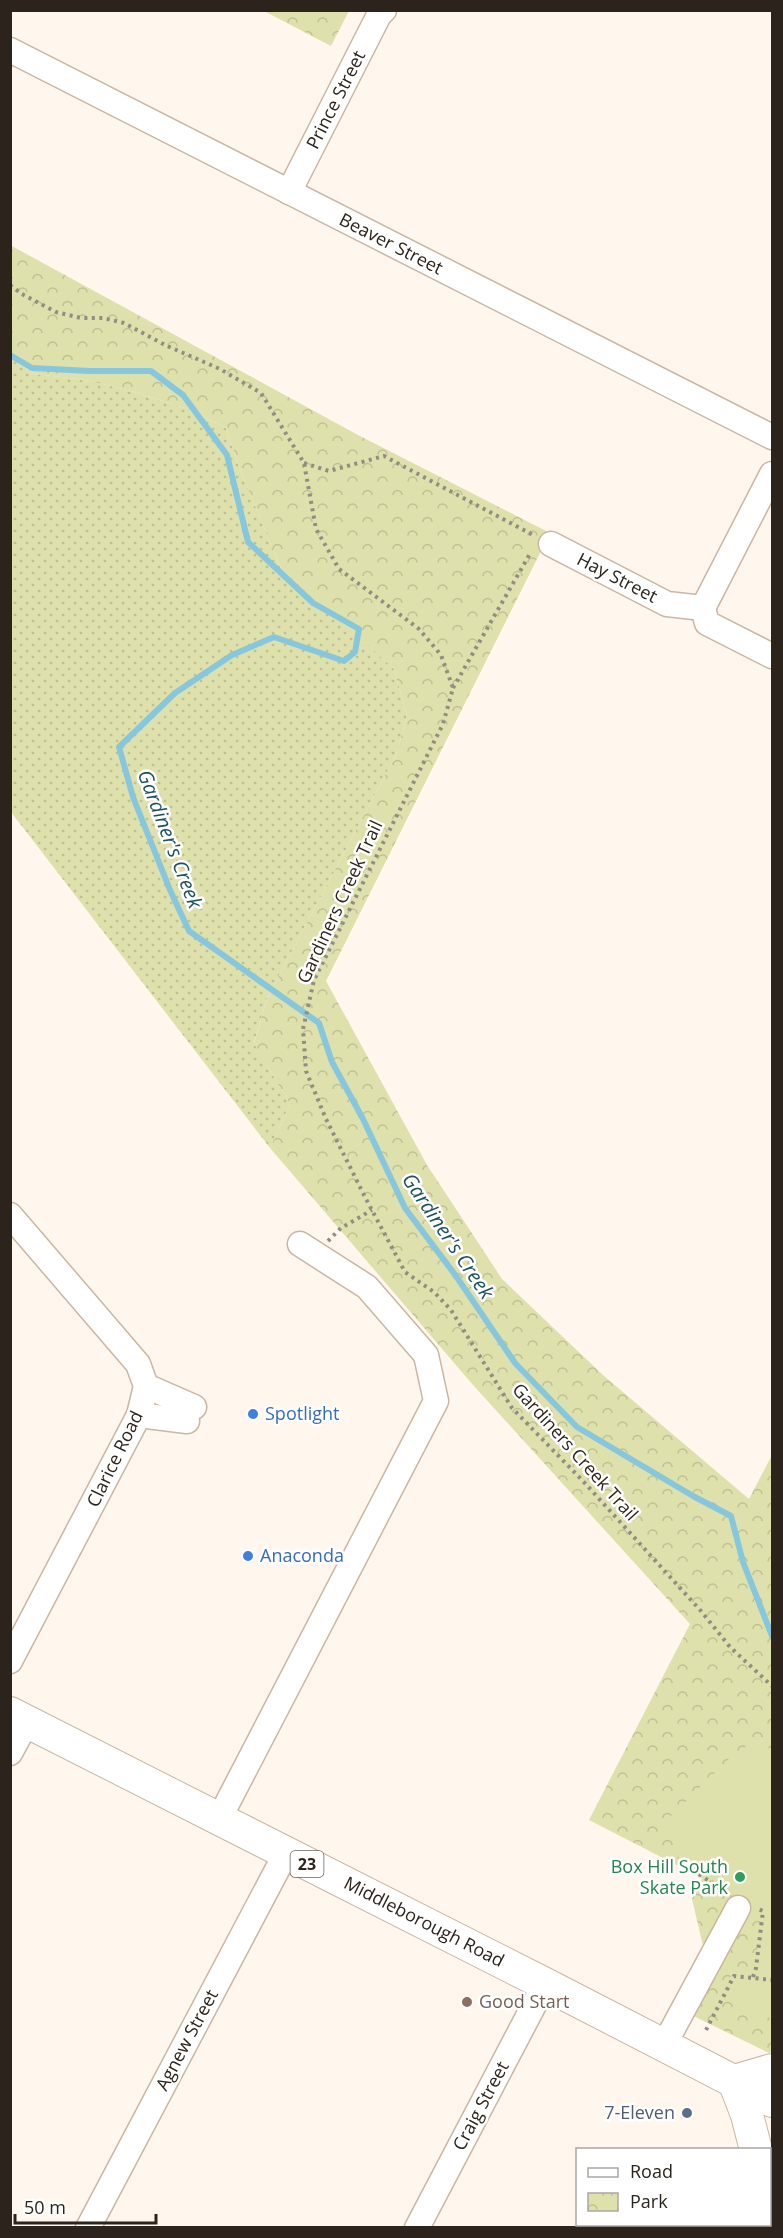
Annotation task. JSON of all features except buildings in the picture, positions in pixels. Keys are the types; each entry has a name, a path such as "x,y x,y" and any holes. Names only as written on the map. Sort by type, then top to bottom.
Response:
{"main road":[{"name":"Middleborough Road","path":"19,1718 772,2101"},
{"path":"755,2148 747,2115 734,2081 772,2070"}],"street":[{"name":"Prince Street","path":"289,192 379,15 384,10"},
{"name":"Beaver Street","path":"10,50 772,437"},
{"path":"772,474 703,608 707,623 772,656"},
{"name":"Hay Street","path":"545,541 667,604 703,608"},
{"path":"10,1215 138,1364 146,1386 190,1414 139,1415"},
{"path":"219,1819 436,1401 426,1355 419,1346 367,1287 300,1244"},
{"name":"Clarice Road","path":"10,1661 139,1415 146,1386"},
{"path":"10,1753 19,1718"},
{"name":"Agnew Street","path":"88,2228 286,1853"},
{"path":"664,2045 738,1908"},
{"name":"Craig Street","path":"417,2228 545,1984"}],"path":[{"path":"10,285 56,312 81,318 103,318 124,323 165,345 220,369 261,393 304,463 316,529 339,569 419,628 441,655 453,688"},
{"path":"304,463 329,471 384,456 545,541"},
{"name":"Gardiners Creek Trail","path":"545,541 453,688 443,724 314,980 303,1029 306,1071 326,1119 405,1272 434,1292 451,1310 512,1408 590,1488 701,1611 730,1647 772,1686"},
{"path":"332,1236 341,1228 372,1210"},
{"path":"706,2030 734,1976 772,1980"}],"green space":[{"path":"264,11 349,11 331,46"},
{"path":"10,245 358,435 550,533 326,981 427,1165 502,1279 604,1376 749,1499 772,1455 772,2051 769,2053 673,2006 703,1946 692,1899 702,1878 589,1820 690,1624 473,1385 270,1148 290,1104 254,1044 267,998 396,755 407,716 394,669 316,597 282,571 242,474 226,428 188,409 131,391 86,380 34,374 11,358"},
{"path":"11,358 34,374 86,380 131,391 188,409 226,428 242,474 282,571 316,596 394,669 407,716 396,755 267,998 254,1043 290,1104 270,1148 11,812"},
{"name":"Box Hill South Skate Park","path":"759,1740 772,1751 772,2019 723,1997 733,1970 753,1968 766,1908 742,1899 675,1855 669,1818 735,1753"}],"waterway":[{"name":"Gardiner's Creek","path":"10,355 32,368 151,371 183,395 227,455 248,542 313,603 359,629 355,652 344,661 274,637 232,655 175,693 119,747 133,797 170,890 189,931 319,1023 332,1062 363,1119 405,1208 456,1276 515,1363 577,1427 731,1516 743,1562 772,1636"}],"place":[{"name":"Spotlight","path":"253,1414"},
{"name":"Anaconda","path":"248,1556"},
{"name":"Box Hill South Skate Park","path":"740,1877"},
{"name":"Good Start","path":"467,2002"},
{"name":"7-Eleven","path":"687,2113"}]}
